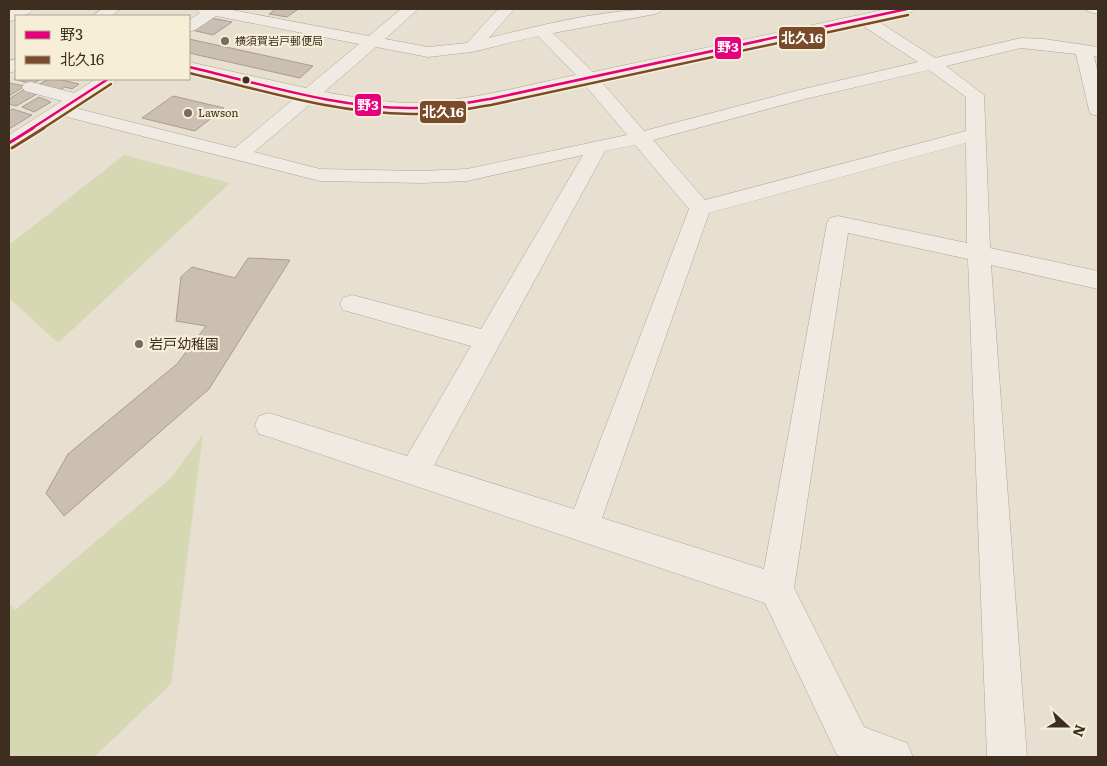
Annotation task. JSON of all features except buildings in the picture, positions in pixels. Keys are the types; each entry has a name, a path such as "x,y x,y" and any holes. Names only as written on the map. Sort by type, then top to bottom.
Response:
{"street":[{"path":"9,17 25,9"},
{"path":"102,15 113,9"},
{"path":"190,26 211,9 428,52 472,47 541,30 655,9"},
{"path":"239,155 410,9"},
{"path":"472,47 506,9"},
{"path":"190,67 311,94 388,107 422,108 490,99 907,9"},
{"path":"289,25 304,14"},
{"path":"861,18 934,65 975,95 979,254 1007,757"},
{"path":"541,30 588,77 638,138 700,208"},
{"path":"60,110 320,175 422,177 467,175 515,163 638,138 801,95 1021,44 1044,44 1091,51 1098,110"},
{"path":"9,143 106,80"},
{"path":"31,87 77,99"},
{"path":"700,208 977,134"},
{"path":"414,472 598,146"},
{"path":"583,527 700,208"},
{"path":"893,757 851,741 777,590 838,223 1098,280"},
{"path":"352,304 488,341"},
{"path":"269,425 777,590"}],"green space":[{"path":"124,155 230,183 58,343 9,298 9,245"},
{"path":"203,434 171,684 94,757 9,757 9,604 15,610 172,477"}],"transit line":[{"name":"野3","path":"190,67 349,103 403,108 436,107 490,99 907,9"},
{"name":"北久16","path":"190,73 347,109 400,114 434,113 491,105 908,15"},
{"name":"野3","path":"9,143 106,80"},
{"name":"北久16","path":"12,148 111,84"}],"place":[{"name":"横須賀岩戸郵便局","path":"225,41"},
{"name":"Lawson","path":"188,113"},
{"name":"岩戸幼稚園","path":"139,344"}]}
